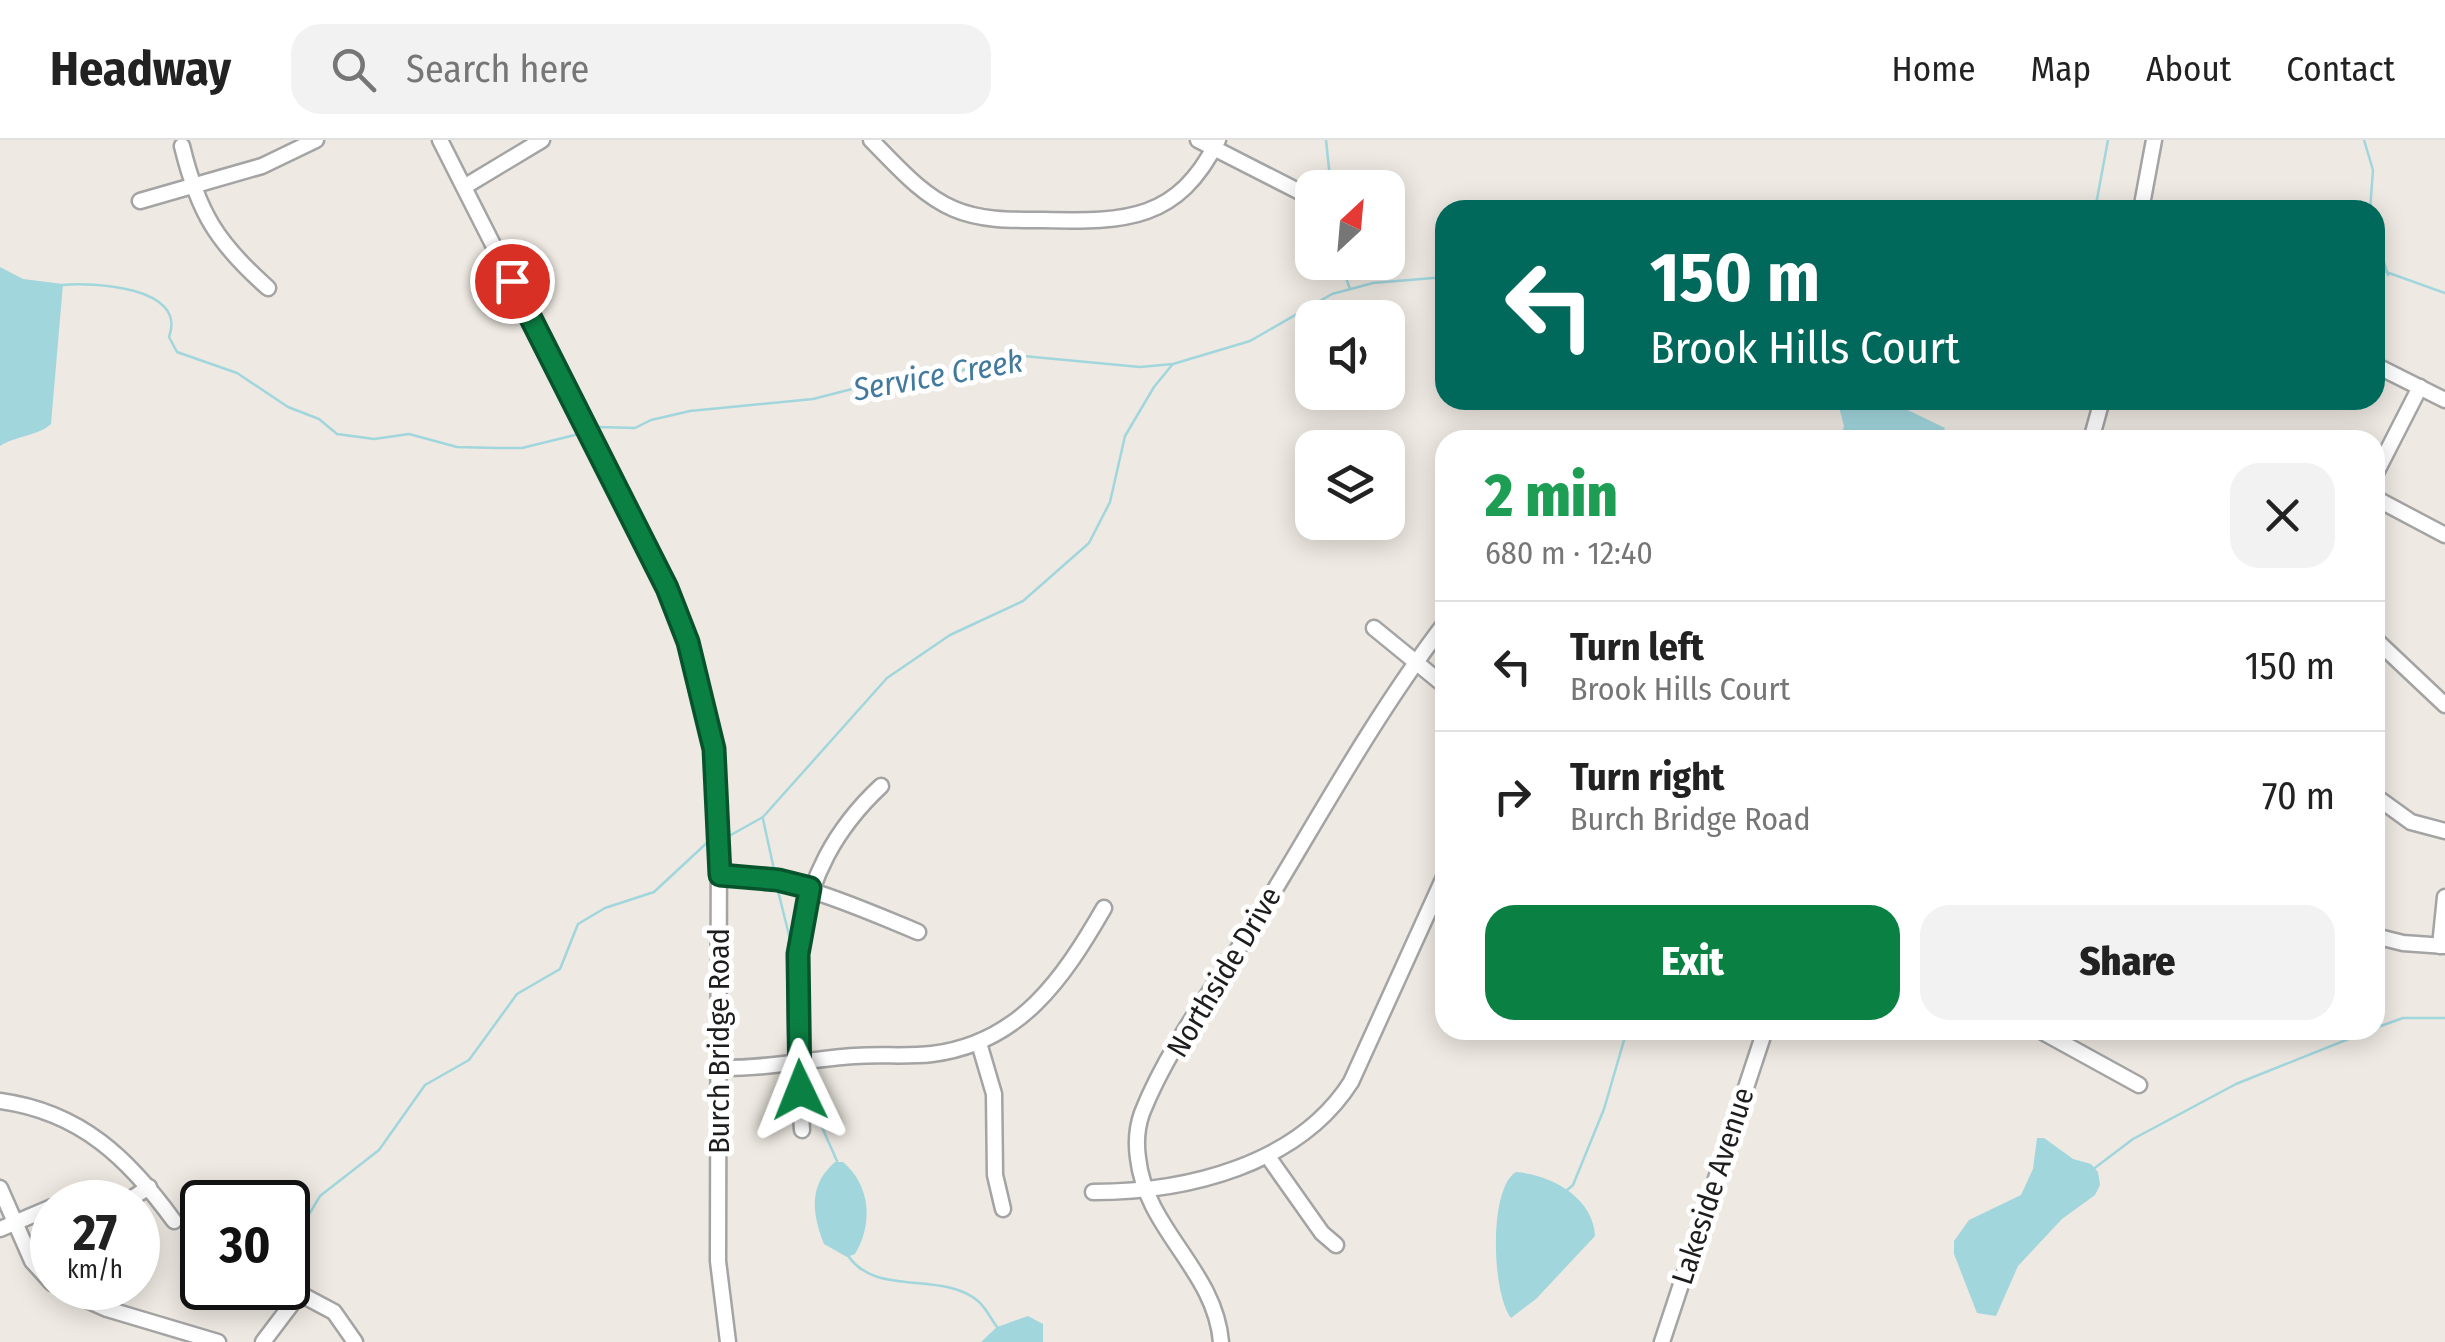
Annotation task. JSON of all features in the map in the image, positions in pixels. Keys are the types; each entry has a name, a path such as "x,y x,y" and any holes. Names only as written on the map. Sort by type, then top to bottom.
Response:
{"street":[{"path":"140,202 262,166 316,140"},
{"name":"Burch Bridge Road","path":"440,140 649,553 688,642 714,749 720,875 718,1275 728,1342"},
{"path":"464,187 542,140"},
{"path":"871,140 902,172 951,208 979,217 1108,221 1143,214 1167,202 1188,185 1216,144"},
{"path":"1198,140 1216,144 1295,189"},
{"path":"2143,200 2154,140"},
{"path":"182,146 192,186 210,228 268,288"},
{"path":"2385,370 2445,400"},
{"path":"2385,455 2420,387"},
{"path":"2385,503 2445,535"},
{"path":"1374,628 1435,677"},
{"name":"Northside Drive","path":"1220,1342 1209,1295 1167,1235 1144,1189 1137,1156 1142,1112 1174,1052 1416,660 1435,636"},
{"path":"2385,648 2445,705"},
{"path":"802,1130 799,943 810,888 837,834 881,786"},
{"path":"2385,803 2411,822 2445,830"},
{"path":"720,875 778,880 810,888 918,932"},
{"path":"2385,937 2442,946 2445,896"},
{"path":"1093,1192 1144,1189 1269,1158 1336,1105 1351,1082 1435,897"},
{"path":"719,1068 930,1054 979,1043 1020,1020 1046,996 1074,960 1104,908"},
{"name":"Lakeside Avenue","path":"1662,1342 1761,1040"},
{"path":"2057,1040 2139,1085"},
{"path":"979,1043 994,1094 996,1175 1004,1209"},
{"path":"0,1100 46,1115 100,1140 144,1180"},
{"path":"1269,1158 1322,1233 1336,1244"},
{"path":"0,1188 30,1256"},
{"path":"160,1201 174,1221"},
{"path":"0,1228 30,1215"},
{"path":"263,1342 294,1301 304,1296 334,1312 355,1342"},
{"path":"111,1310 218,1342"}],"water":[{"path":"0,267 23,279 63,284 51,424 0,446"},
{"path":"1840,410 1908,410 1945,428 1843,430"},
{"path":"2037,1138 2044,1138 2073,1159 2091,1164 2098,1172 2100,1185 2095,1195 2062,1219 2018,1266 1996,1316 1977,1313 1954,1254 1954,1241 1969,1220 2021,1195 2033,1169"},
{"path":"835,1162 843,1162 852,1172 866,1206 861,1242 855,1254 847,1257 824,1244 815,1211 820,1180"},
{"path":"1516,1172 1543,1178 1568,1190 1587,1210 1595,1236 1536,1299 1511,1318 1500,1287 1496,1242 1501,1199 1507,1182"},
{"path":"1028,1316 1043,1324 1043,1342 981,1342 997,1327"}],"waterway":[{"path":"1326,140 1329,170"},
{"path":"2097,200 2108,140"},
{"path":"2364,140 2373,170 2371,200"},
{"path":"2385,265 2388,275"},
{"name":"Service Creek","path":"2385,272 2445,293"},
{"name":"Service Creek","path":"598,427 635,428 690,411 813,399 852,389 903,384 1023,356 1140,367 1173,364 1250,341 1332,294 1373,283 1435,278"},
{"path":"1347,280 1350,289"},
{"name":"Service Creek","path":"62,285 114,287 151,297 164,307 171,320 169,337 177,352 237,373 288,407 319,419 337,434 374,439 409,434 457,447 497,448 522,448 579,434"},
{"path":"729,836 763,817 887,678 950,635 1023,601 1089,543 1110,502 1125,436 1172,365"},
{"path":"763,819 775,874"},
{"path":"310,1213 320,1196 379,1150 425,1085 469,1060 517,994 560,969 578,924 605,908 654,892 711,839"},
{"path":"777,887 792,947"},
{"path":"802,984 811,1055"},
{"path":"2385,1024 2403,1018 2445,1018"},
{"path":"1566,1191 1573,1185 1604,1109 1624,1040"},
{"path":"2092,1170 2133,1139 2236,1084 2346,1040"},
{"path":"812,1068 821,1125 837,1161"},
{"path":"847,1254 874,1276 963,1292 981,1304 997,1327"}],"route":[{"path":"512,281 667,588 688,642 714,749 720,875 778,880 810,888 798,954 800,1090"}]}
